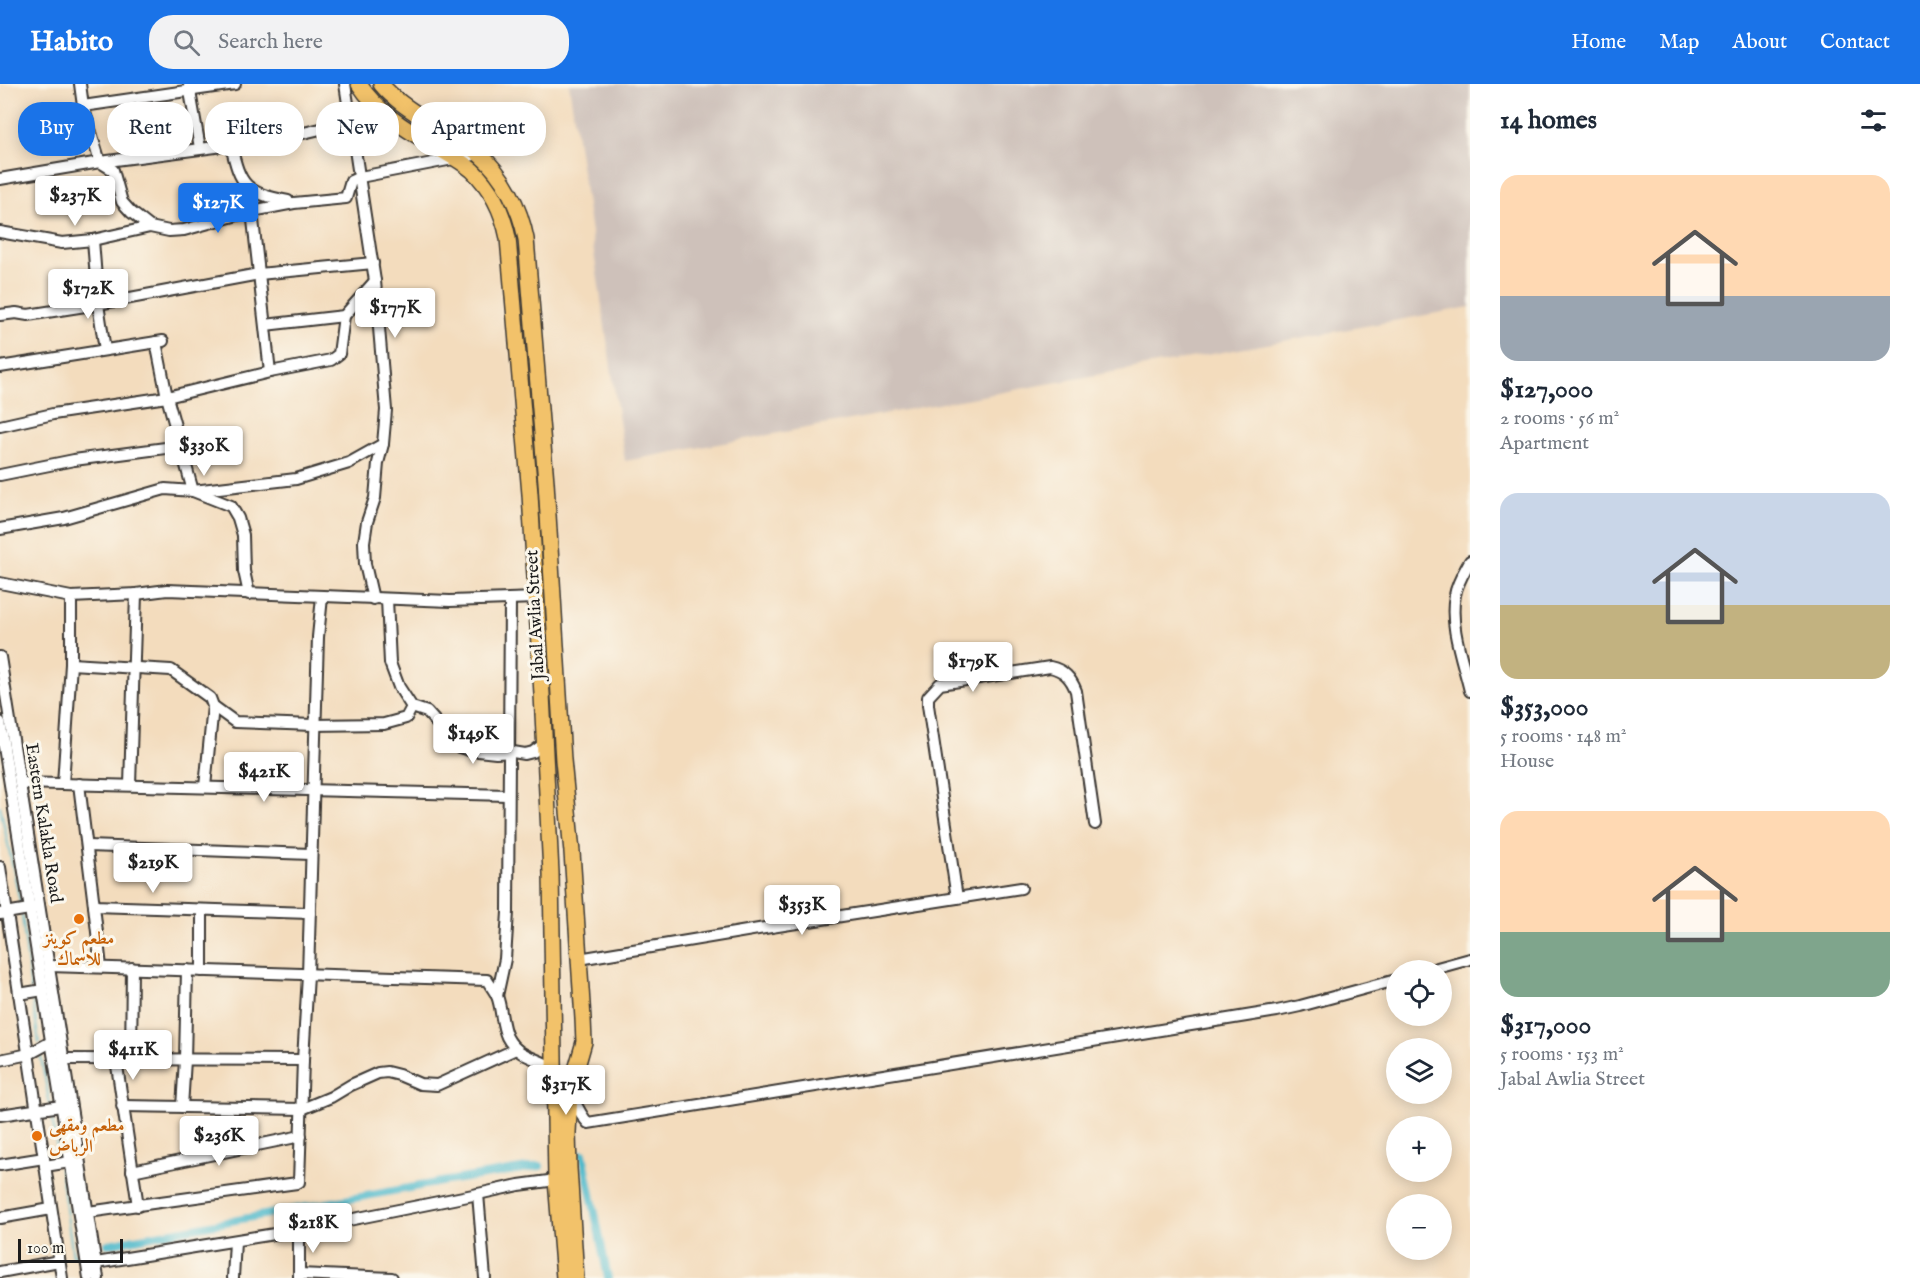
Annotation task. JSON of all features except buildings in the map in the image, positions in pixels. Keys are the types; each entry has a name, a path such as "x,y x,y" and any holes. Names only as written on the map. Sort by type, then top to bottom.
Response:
{"highway":[{"name":"Jabal Awlia Street","path":"359,84 385,114 405,129 455,158 477,176 491,194 503,218 508,238 537,598 551,873 556,1180 564,1278"},
{"name":"Jabal Awlia Street","path":"381,84 396,99 411,109"},
{"name":"Jabal Awlia Street","path":"481,156 491,166 514,201 526,239 551,548 563,760 584,1042 570,1091 568,1149 576,1278"}],"street":[{"path":"80,84 82,102"},
{"path":"95,104 190,87 235,84"},
{"path":"345,84 347,102"},
{"path":"190,87 200,147"},
{"path":"95,146 100,162 112,170 122,202 150,226 169,231 184,230 252,211 294,203 346,198 351,181 360,177 467,156"},
{"path":"0,179 205,147"},
{"path":"234,156 239,174 246,187 267,197 294,203"},
{"path":"356,156 373,263 386,410 375,498 367,522 364,542 365,564 373,599"},
{"path":"252,211 270,372"},
{"path":"0,231 62,243 93,240 150,226"},
{"path":"93,240 98,304 105,350"},
{"path":"0,315 15,313 28,315 98,304 259,274 373,263"},
{"path":"0,426 53,414 167,397 336,358 339,354 344,316 375,281"},
{"path":"265,325 344,316"},
{"path":"0,367 160,341 167,397 193,491"},
{"path":"0,529 63,518 165,489 193,491 296,479 349,463 383,444"},
{"path":"0,475 75,460 181,446"},
{"path":"193,491 231,506 238,518 243,535 244,571 249,594"},
{"path":"1470,561 1459,584 1454,606 1456,630 1470,691"},
{"path":"0,584 70,597 167,590 450,601 537,598"},
{"path":"130,785 136,594"},
{"path":"63,784 71,664 70,597"},
{"path":"88,1212 297,1183 300,1178 318,637 322,597"},
{"path":"387,599 390,663 399,687 412,706 427,712 453,745 469,750 525,754 533,752 544,744"},
{"path":"497,996 505,960 508,912 510,600"},
{"name":"Eastern Kalakla Road","path":"0,657 20,783 43,990 89,1278"},
{"path":"71,664 165,669 177,672 210,698 213,706 205,787"},
{"path":"957,898 928,705 928,697 940,684 1050,667 1061,670 1068,676 1076,691 1095,824"},
{"path":"213,706 235,722 316,725 384,724 406,718 412,706"},
{"name":"Eastern Kalakla Road","path":"0,722 4,767 49,966 98,1278"},
{"path":"20,783 508,795"},
{"path":"80,784 101,967"},
{"path":"88,846 311,854"},
{"path":"0,872 4,914 19,994 62,1278"},
{"path":"579,959 1021,888"},
{"path":"94,906 310,914"},
{"path":"4,914 35,908"},
{"path":"202,910 202,971"},
{"path":"1452,964 1470,959"},
{"path":"49,966 487,980 497,996 508,1037 516,1049 554,1068 570,1091 582,1117 588,1123 1277,1011 1386,983"},
{"path":"131,1059 132,968"},
{"path":"182,1107 187,970"},
{"path":"19,994 43,990"},
{"path":"0,1059 28,1054 51,1042"},
{"path":"122,1106 302,1109 378,1073 387,1072 420,1084 437,1085 516,1049"},
{"path":"63,1059 303,1060"},
{"path":"116,1059 138,1206"},
{"path":"0,1115 62,1106"},
{"path":"132,1171 301,1136"},
{"path":"0,1165 70,1162"},
{"path":"96,1263 299,1230 519,1185 556,1180"},
{"path":"478,1194 485,1278"},
{"path":"0,1218 51,1209"},
{"path":"299,1230 299,1276 392,1278"},
{"path":"234,1278 235,1240"},
{"path":"1,1278 0,1272 59,1262"}],"shaded area":[{"path":"569,84 1470,84 1470,307 625,461"}],"waterway":[{"path":"0,806 21,906"},
{"path":"22,915 31,990"},
{"path":"32,995 39,1043"},
{"path":"40,1052 50,1105"},
{"path":"51,1111 59,1161"},
{"path":"583,1154 608,1278"},
{"path":"108,1244 441,1182 540,1166"},
{"path":"60,1167 73,1256 81,1251"}],"place":[{"name":"مطعم كوينز للاسماك","path":"79,919"},
{"name":"مطعم ومقهى الرباض","path":"37,1136"}]}
